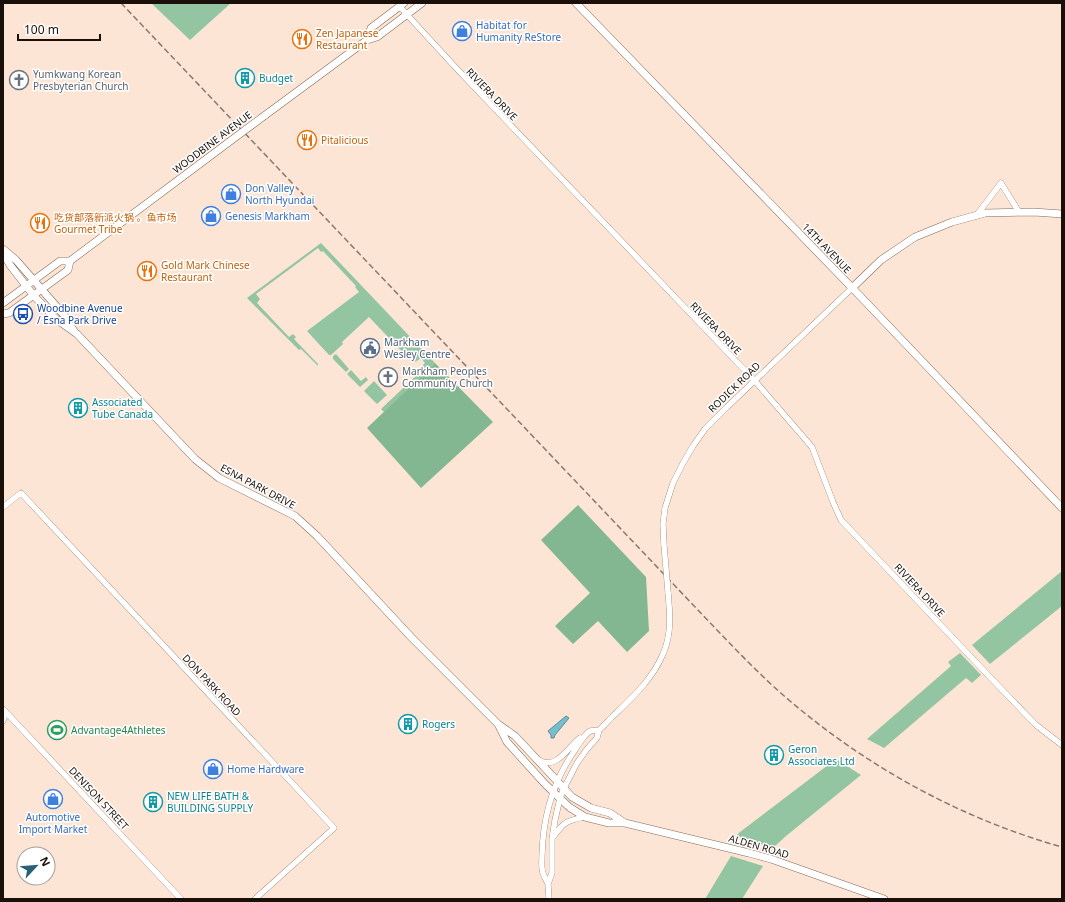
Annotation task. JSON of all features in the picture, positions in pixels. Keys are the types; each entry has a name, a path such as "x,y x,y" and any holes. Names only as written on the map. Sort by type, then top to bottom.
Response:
{"main road":[{"name":"WOODBINE AVENUE","path":"3,303 60,261 70,261 367,40 377,37 422,3"},
{"name":"14TH AVENUE","path":"576,3 852,288 1062,508"},
{"name":"WOODBINE AVENUE","path":"367,40 371,28 402,5"},
{"name":"RODICK ROAD","path":"852,288 881,260 915,237 952,222 985,213 1034,212 1062,214"},
{"name":"ESNA PARK DRIVE","path":"3,249 16,260 64,314 77,334 195,459 219,478 295,516 317,536 411,637 498,724 515,736 564,788"},
{"name":"ESNA PARK DRIVE","path":"3,253 10,265 34,296 56,319 77,334"},
{"name":"WOODBINE AVENUE","path":"3,314 9,313 68,270 70,261"},
{"name":"ESNA PARK DRIVE","path":"498,724 507,742 553,792"},
{"name":"ALDEN ROAD","path":"564,788 572,798 591,808 610,813 625,823"},
{"name":"ALDEN ROAD","path":"553,792 569,807 585,817 609,823 625,823 749,853 783,863 863,896 884,899"}],"street":[{"name":"RIVIERA DRIVE","path":"402,5 407,15 457,69 755,381 812,446 841,520 1036,725 1062,745"},
{"path":"976,216 1001,183 1018,212"},
{"name":"RODICK ROAD","path":"564,788 577,763 597,738 599,730 648,681 664,653 670,625 663,524 665,508 673,483 683,463 705,429 852,288"},
{"name":"DON PARK ROAD","path":"3,507 21,493 334,828 255,899"},
{"path":"3,721 4,710"},
{"name":"DENISON STREET","path":"4,710 181,899"},
{"path":"534,757 543,763 552,762 561,758 575,742 590,731 599,730"},
{"path":"549,899 548,884 542,872 543,841 549,803 568,759 579,743 590,731"},
{"path":"548,884 552,873 552,839 555,820 564,788"},
{"path":"552,839 567,820 585,817"}],"green space":[{"path":"151,3 231,3 190,40"},
{"path":"321,243 435,363 384,412 381,409 418,374 421,367 425,363 421,358 415,362 409,359 369,317 342,342 343,344 331,355 329,355 307,331 359,292 355,287 356,286 323,251 321,252 318,248 256,294 260,299 257,303 289,337 293,334 296,337 294,339 318,364 318,366 301,349 299,350 247,298"},
{"path":"336,354 349,369 346,372 333,359 333,356"},
{"path":"435,363 493,422 421,488 367,428"},
{"path":"351,370 361,381 366,377 368,380 360,387 347,374"},
{"path":"374,381 387,395 377,404 364,391"},
{"path":"578,505 646,577 649,631 627,652 598,621 573,644 555,626 590,593 541,540"},
{"path":"1062,571 1062,606 990,664 972,645"},
{"path":"960,653 981,675 972,683 966,678 884,748 867,739 951,666 948,662"},
{"path":"836,759 861,775 773,848 736,836 740,832"},
{"path":"731,856 763,866 742,899 705,899"}],"water":[{"path":"566,716 569,718 554,738 551,738 548,731"}],"railway":[{"path":"121,3 716,629 780,693 852,748 918,789 988,822 1062,847"}],"place":[{"name":"Habitat for Humanity ReStore","path":"462,31"},
{"name":"Zen Japanese Restaurant","path":"302,39"},
{"name":"Budget","path":"245,78"},
{"name":"Yumkwang Korean Presbyterian Church","path":"19,80"},
{"name":"Pitalicious","path":"307,140"},
{"name":"Don Valley North Hyundai","path":"231,194"},
{"name":"Genesis Markham","path":"211,216"},
{"name":"吃货部落新派火锅 。鱼市场 Gourmet Tribe","path":"40,223"},
{"name":"Gold Mark Chinese Restaurant","path":"147,271"},
{"name":"Woodbine Avenue / Esna Park Drive","path":"23,314"},
{"name":"Markham Wesley Centre","path":"370,348"},
{"name":"Markham Peoples Community Church","path":"388,377"},
{"name":"Associated Tube Canada","path":"78,408"},
{"name":"Rogers","path":"408,724"},
{"name":"Advantage4Athletes","path":"57,730"},
{"name":"Geron Associates Ltd","path":"774,755"},
{"name":"Home Hardware","path":"213,769"},
{"name":"Automotive Import Market","path":"53,799"},
{"name":"NEW LIFE BATH & BUILDING SUPPLY","path":"153,802"}]}
